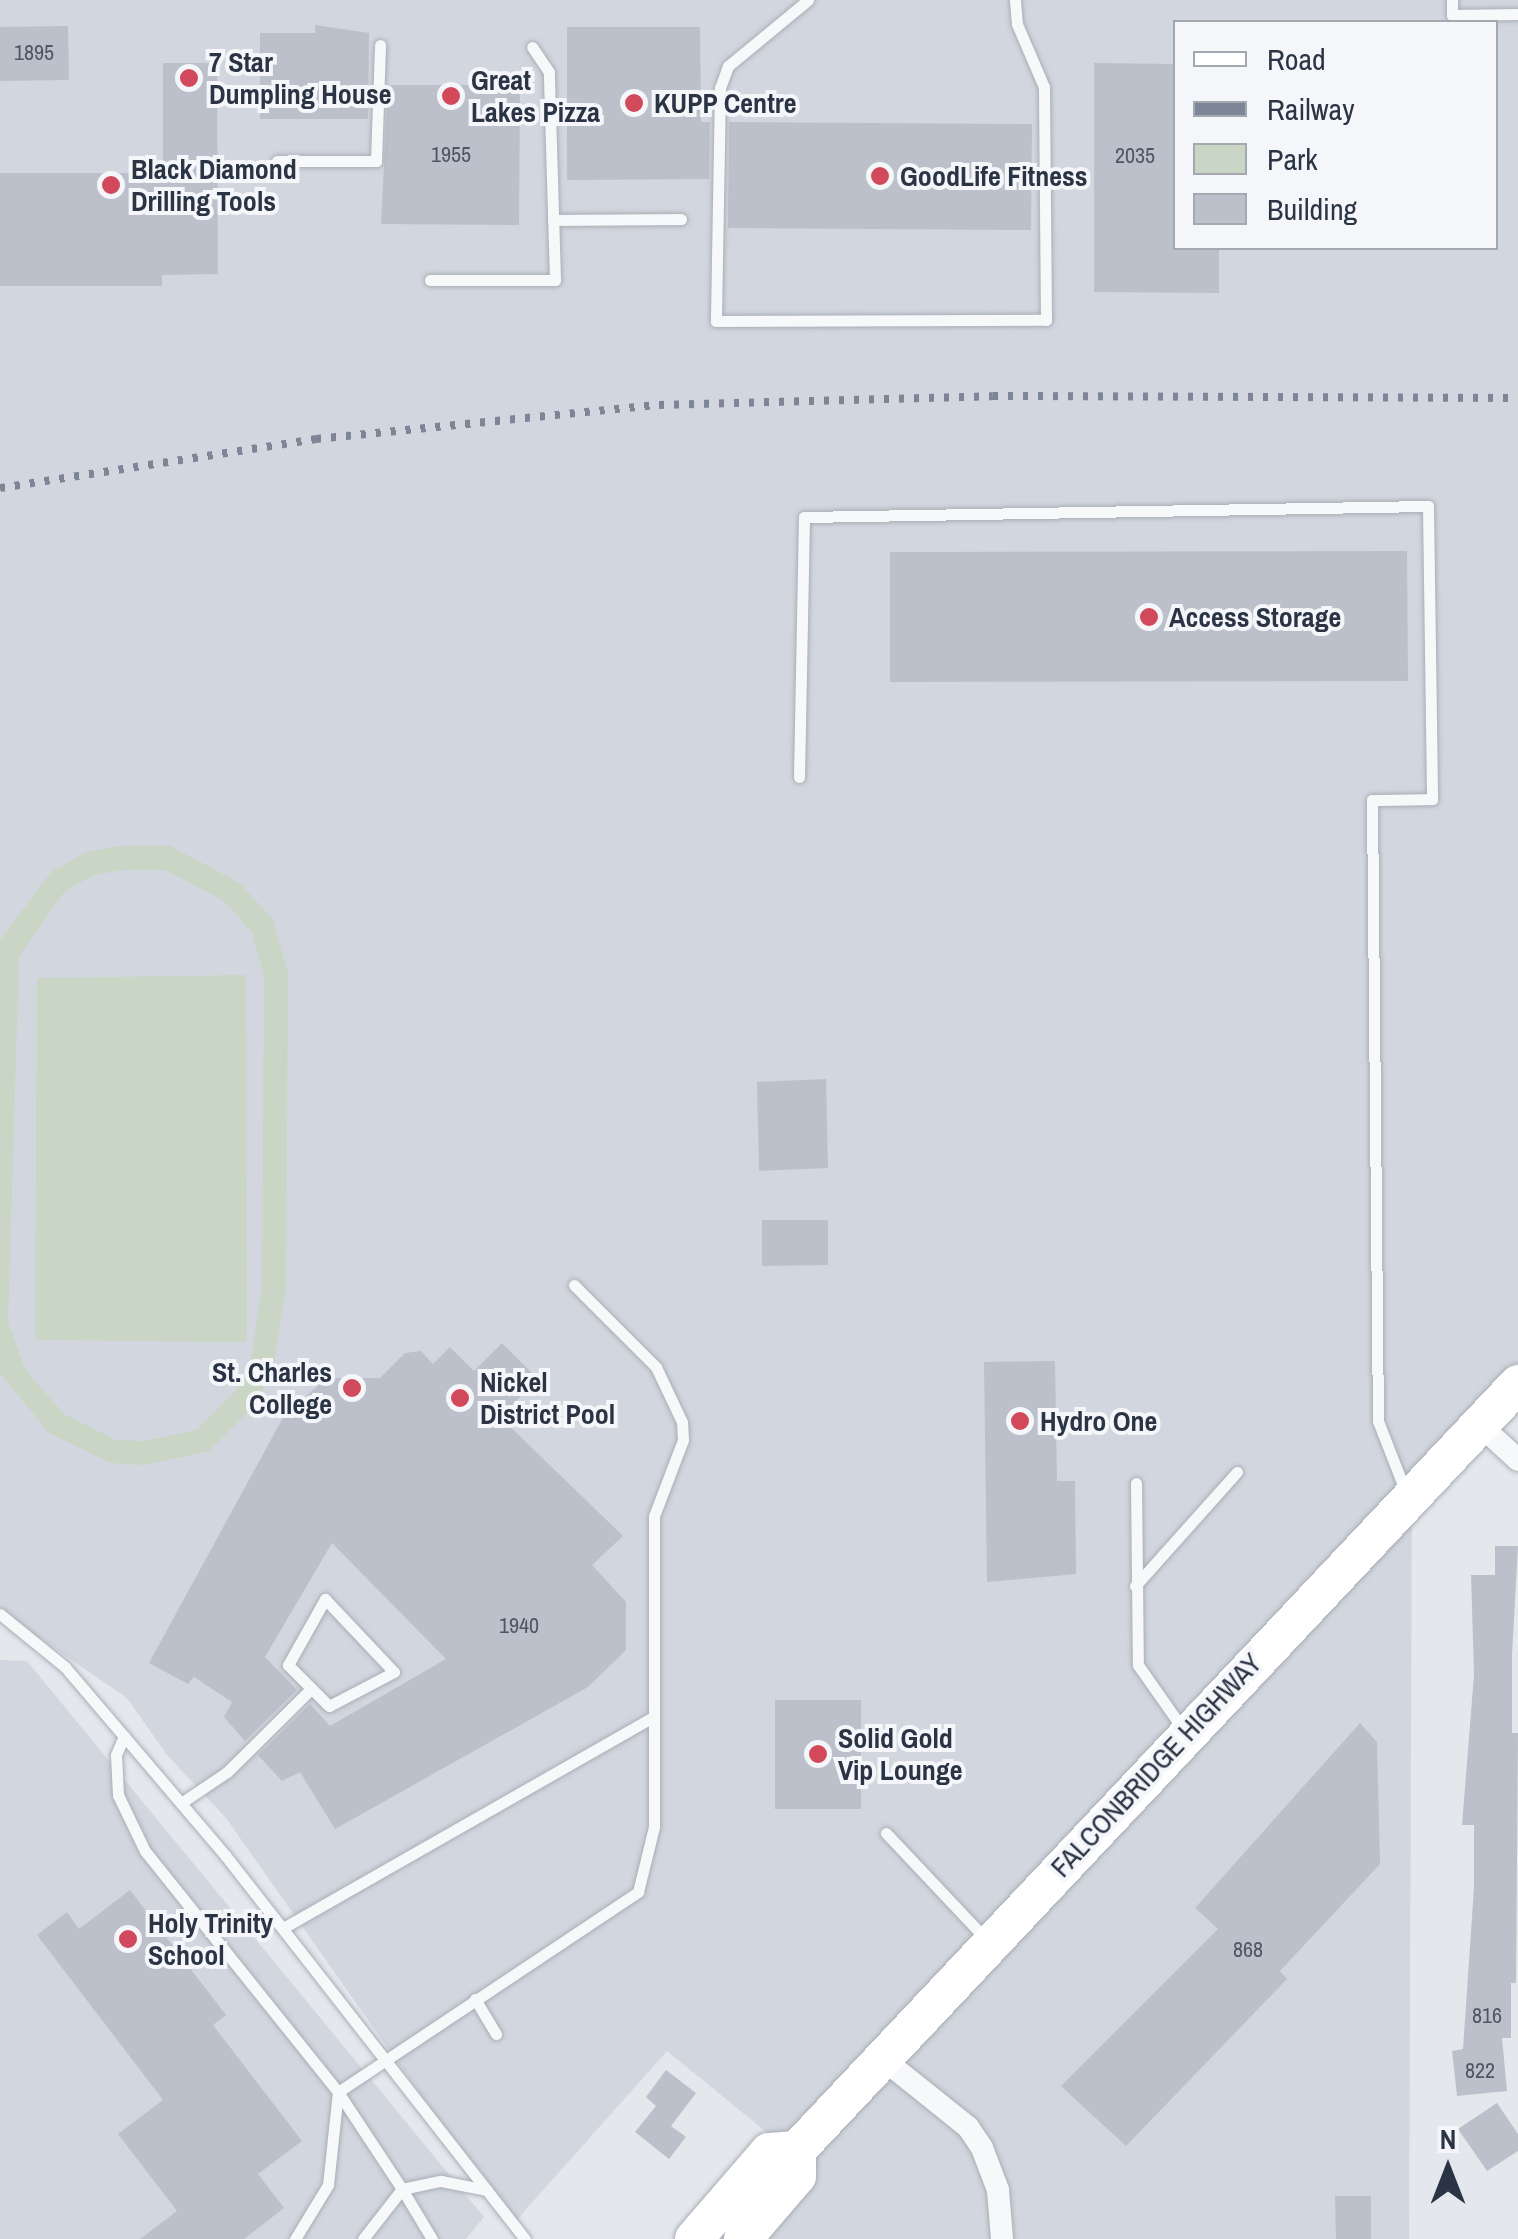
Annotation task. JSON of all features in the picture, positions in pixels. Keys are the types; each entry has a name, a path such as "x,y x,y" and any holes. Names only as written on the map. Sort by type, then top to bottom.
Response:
{"main road":[{"name":"FALCONBRIDGE HIGHWAY","path":"743,2239 797,2176 798,2150 1408,1496 1518,1384"},
{"name":"FALCONBRIDGE HIGHWAY","path":"694,2239 769,2152 798,2150"}],"street":[{"path":"1480,1425 1518,1460"},
{"path":"883,2059 968,2127 982,2148 998,2190 1002,2239"}],"lane":[{"path":"808,0 728,66 720,88 716,321 1046,320 1044,87 1017,24 1014,0"},
{"path":"1452,0 1452,15 1518,14"},
{"path":"277,161 376,161 380,46"},
{"path":"430,280 555,280 549,72 532,46"},
{"path":"554,220 682,220"},
{"path":"800,777 804,517 1428,506 1432,798 1372,800 1378,1421 1384,1452 1408,1496"},
{"path":"295,2239 328,2185 338,2092 383,2057 638,1892 654,1827 654,1516 683,1440 682,1422 656,1367 574,1285"},
{"path":"1135,1586 1237,1472"},
{"path":"1136,1483 1138,1665 1186,1733"},
{"path":"325,1599 394,1672 330,1706 312,1688 288,1666 325,1599"},
{"path":"0,1614 34,1636 181,1803 524,2239"},
{"path":"181,1803 226,1772 312,1688"},
{"path":"282,1928 654,1716"},
{"path":"124,1736 116,1755 118,1795 145,1850 338,2092 432,2239"},
{"path":"886,1834 989,1942"},
{"path":"476,2000 496,2034"},
{"path":"363,2239 402,2190 441,2182 487,2190"}],"shaded area":[{"path":"0,0 1518,0 1518,1382 1412,1490 1409,2239 746,2239 786,2148 667,2051 512,2225 226,1818 167,1755 127,1698 0,1611"},
{"name":"Holy Trinity School","path":"0,1660 27,1661 484,2217 466,2239 0,2239"}],"green space":[{"path":"121,846 170,846 240,883 273,920 288,973 286,1287 273,1370 256,1404 209,1451 145,1465 111,1463 49,1433 0,1373 0,940 51,872 86,852","holes":["166,870 224,901 252,932 264,976 262,1286 251,1362 236,1390 197,1430 144,1441 116,1440 64,1414 26,1371 8,1323 19,956 65,891 94,875"]},
{"path":"246,975 247,1342 35,1340 37,978"}],"building":[{"path":"315,25 369,33 368,119 260,119 260,33 315,33"},
{"path":"68,26 69,80 0,81 0,27"},
{"name":"KUPP Centre","path":"567,27 700,27 701,122 710,122 709,179 567,180"},
{"path":"163,63 217,63 218,274 162,275 162,286 0,286 0,173 163,173"},
{"path":"1094,63 1173,64 1173,250 1219,250 1219,293 1094,292"},
{"path":"388,85 520,85 519,225 381,224"},
{"name":"GoodLife Fitness","path":"729,122 1032,124 1031,230 728,228"},
{"name":"Access Storage","path":"1407,551 1408,681 890,682 890,552"},
{"path":"826,1079 828,1168 759,1171 757,1082"},
{"path":"762,1220 828,1220 828,1265 762,1266"},
{"path":"502,1343 538,1379 500,1417 623,1536 592,1565 626,1602 626,1650 588,1687 335,1829 300,1772 282,1781 258,1755 310,1704 330,1726 446,1659 332,1543 265,1657 297,1690 245,1741 224,1717 232,1702 194,1677 188,1684 149,1663 285,1414 327,1378 380,1378 405,1353 421,1351 433,1364 450,1347 474,1371"},
{"name":"Hydro One","path":"1055,1361 1057,1481 1075,1481 1076,1574 987,1582 984,1362"},
{"path":"1495,1546 1518,1546 1512,1655 1512,1733 1518,1733 1516,1983 1511,1983 1511,2038 1502,2038 1507,2091 1457,2096 1452,2051 1463,2049 1474,1887 1474,1825 1462,1825 1474,1675 1471,1575 1495,1575"},
{"name":"Solid Gold Vip Lounge","path":"775,1700 861,1700 861,1809 775,1809"},
{"path":"1360,1723 1377,1742 1380,1864 1280,1971 1287,1979 1126,2146 1061,2086 1218,1929 1195,1908"},
{"path":"130,1890 226,2015 213,2025 302,2141 258,2174 284,2208 244,2239 140,2239 177,2211 118,2134 163,2100 37,1935 67,1912 79,1929"},
{"path":"666,2070 696,2093 671,2126 686,2137 669,2159 635,2132 656,2106 646,2097"},
{"path":"1497,2103 1518,2134 1518,2151 1487,2171 1458,2129"},
{"path":"1335,2196 1371,2196 1371,2239 1336,2239"}],"railway":[{"path":"0,488 316,439 659,405 993,396 1518,398"}],"place":[{"name":"7 Star Dumpling House","path":"189,78"},
{"name":"Great Lakes Pizza","path":"451,96"},
{"name":"KUPP Centre","path":"634,103"},
{"name":"GoodLife Fitness","path":"880,176"},
{"name":"Black Diamond Drilling Tools","path":"111,185"},
{"name":"Access Storage","path":"1149,617"},
{"name":"St. Charles College","path":"352,1388"},
{"name":"Nickel District Pool","path":"460,1398"},
{"name":"Hydro One","path":"1020,1421"},
{"name":"Solid Gold Vip Lounge","path":"818,1754"},
{"name":"Holy Trinity School","path":"128,1939"}]}
